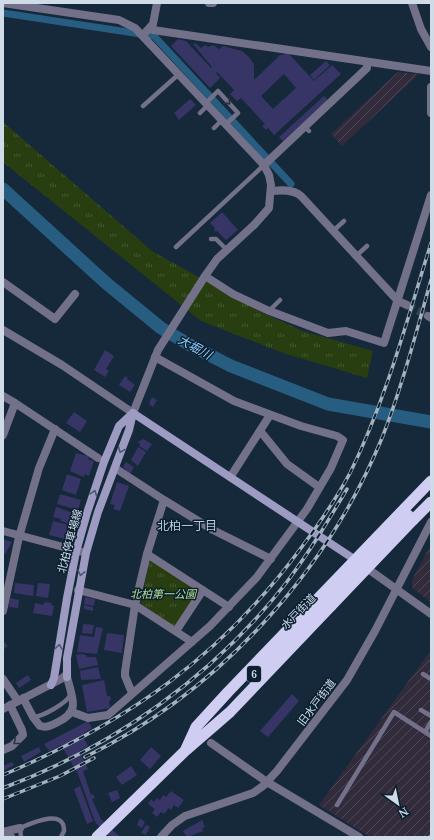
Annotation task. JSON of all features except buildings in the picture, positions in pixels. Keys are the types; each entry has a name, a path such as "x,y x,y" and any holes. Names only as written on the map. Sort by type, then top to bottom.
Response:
{"highway":[{"path":"185,751 196,727 260,657 431,481"},
{"name":"水戸街道","path":"97,837 185,751 226,704 328,603 410,518 431,490"},
{"name":"水戸街道","path":"410,518 431,502"}],"main road":[{"path":"133,412 298,520 354,559"},
{"name":"北柏停車場線","path":"52,684 76,552 104,462 119,426 133,412"},
{"name":"北柏停車場線","path":"67,675 67,658 78,590 86,553 98,512 129,430 133,412"}],"street":[{"path":"3,3 119,20 135,28 264,165 269,175 272,191 269,208 266,212 217,259 188,302 157,354 133,412 62,365 3,330"},
{"path":"143,35 154,24 157,3"},
{"path":"412,3 416,18 430,42"},
{"path":"151,27 153,30 367,63 431,71"},
{"path":"264,165 282,152 307,129 367,68 367,63"},
{"path":"431,87 431,113"},
{"path":"272,191 283,190 297,193 398,301 407,305"},
{"path":"205,276 233,294 269,311 328,333 346,331 384,343 431,195"},
{"path":"3,282 55,319 75,294"},
{"path":"72,712 88,718 108,715 192,642 229,607 258,577 298,520 331,468 343,440 342,438 270,415 234,401 157,354"},
{"path":"3,396 98,458"},
{"path":"3,435 15,403"},
{"path":"231,476 270,415"},
{"path":"3,611 19,536 40,468 55,429"},
{"path":"260,432 287,464 319,487"},
{"path":"118,470 213,530 271,559"},
{"path":"132,693 125,672 135,605 147,554 164,500"},
{"name":"旧水戸街道","path":"161,837 172,825 185,816 246,796 259,790 267,782 347,680 431,522"},
{"path":"3,531 76,552 86,553"},
{"path":"147,554 229,607"},
{"path":"354,559 431,614"},
{"path":"78,590 135,605 192,642"},
{"path":"176,631 203,590"},
{"path":"3,679 21,700 40,726 49,727 68,717 72,712 71,694 67,675 64,678 21,700 7,707 22,730 23,735 15,743 3,750"},
{"path":"211,743 267,782 359,837"},
{"path":"3,832 20,828"},
{"path":"6,837 11,837"}],"lane":[{"path":"143,106 179,74"},
{"path":"200,113 218,91 238,113 214,128"},
{"path":"176,247 264,165"},
{"path":"333,231 344,221"},
{"path":"211,239 216,239 227,250"},
{"path":"356,256 367,246"},
{"path":"269,311 280,300"},
{"path":"423,674 431,679"},
{"path":"32,716 40,716 64,703 68,700 71,694"},
{"path":"421,710 431,716"},
{"path":"337,805 394,712 422,728 431,736"},
{"path":"425,732 431,722"},
{"path":"21,837 20,828 50,818 59,820 64,828 61,837"}],"shaded area":[{"path":"398,72 419,74 342,146 331,134"},
{"path":"431,545 431,602 413,589 412,583 414,576"},
{"path":"431,650 431,837 370,837 319,805"}],"green space":[{"path":"3,122 152,251 261,312 303,331 373,351 367,378 283,353 201,321 3,162"},
{"name":"北柏第一公園","path":"151,560 198,591 178,626 174,626 141,604 149,561"}],"waterway":[{"path":"3,13 154,36 291,184"},
{"name":"大堀川","path":"3,189 106,283 161,328 190,345 231,366 328,404 431,422"}],"tunnel":[{"path":"407,305 428,316"}],"railway":[{"path":"3,775 48,755 90,733 130,709 168,683 204,654 238,622 270,587 314,530 350,473 363,445 385,388 431,243"},
{"path":"85,757 133,730 179,699 222,664 262,624 298,582 331,536 359,488 382,438 402,380 431,280"},
{"path":"3,788 84,752 122,730 159,705 194,678 258,617 286,583 310,549 347,489"},
{"path":"3,799 60,776 94,758"}],"district":[{"name":"北柏一丁目","path":"187,525"}]}
